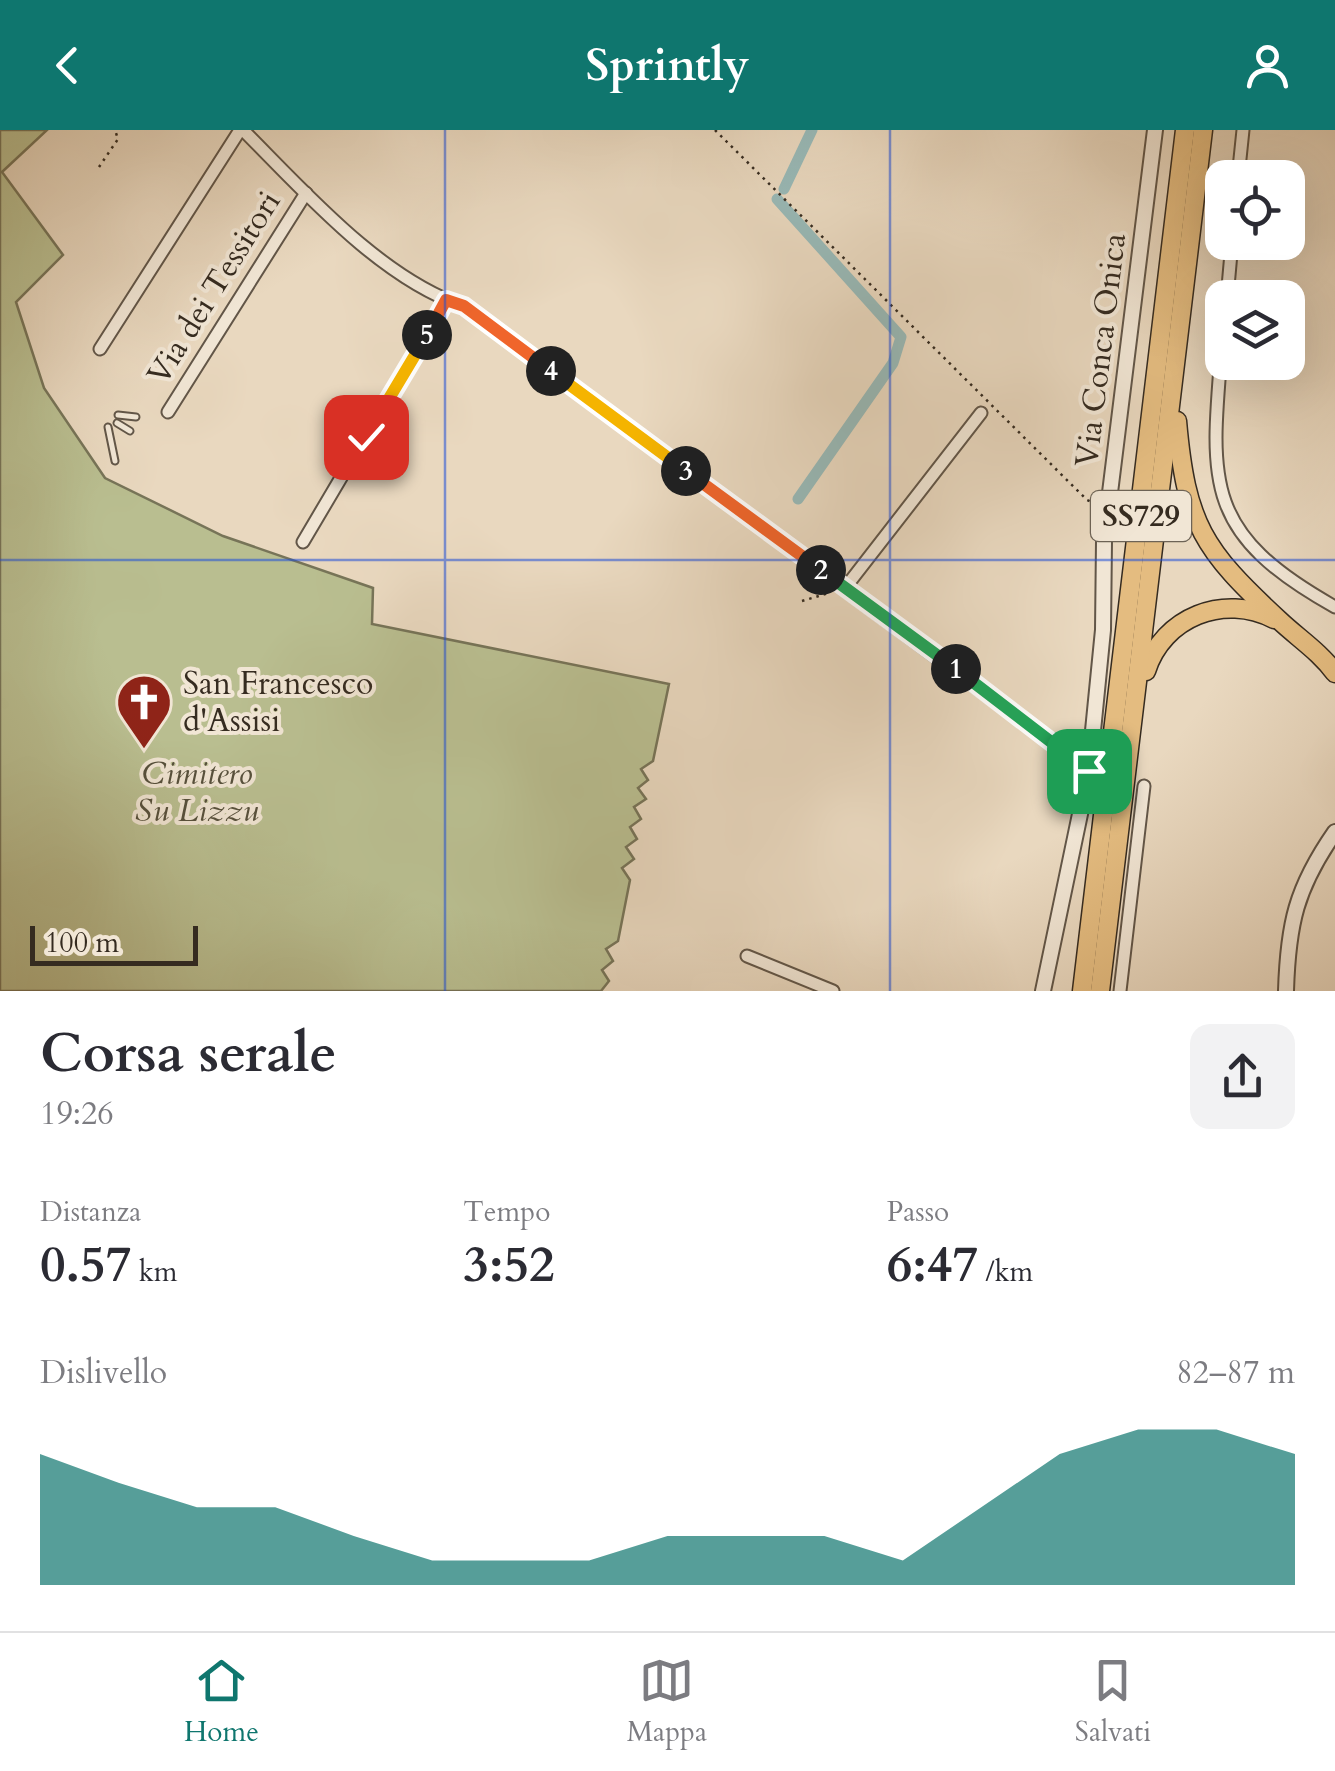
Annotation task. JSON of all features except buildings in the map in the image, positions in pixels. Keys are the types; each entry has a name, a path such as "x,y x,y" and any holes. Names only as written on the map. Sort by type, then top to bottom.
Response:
{"highway":[{"name":"SS729","path":"1100,991 1203,130"},
{"name":"SS729","path":"1082,991 1184,133"},
{"path":"1173,380 1189,507 1224,565 1335,673"},
{"path":"1135,704 1151,655 1164,637 1185,620 1208,609 1236,609 1262,613 1284,625"},
{"path":"1070,991 1094,891"}],"street":[{"path":"100,349 242,130 306,193 400,274 464,306 1089,771"},
{"name":"Via Conca Onica","path":"1043,991 1089,771 1103,630 1108,509 1155,130"},
{"path":"1240,160 1244,130"},
{"name":"Via dei Tessitori","path":"168,412 306,193"},
{"path":"303,542 446,300"},
{"path":"1219,380 1215,439 1220,496 1258,555 1297,586 1335,607"},
{"path":"845,588 981,413"},
{"path":"1120,991 1144,786"},
{"path":"1286,991 1294,908 1302,884 1335,832"},
{"path":"747,956 833,991"}],"lane":[{"path":"118,415 136,416"},
{"path":"117,423 130,431"},
{"path":"108,427 114,461"}],"path":[{"path":"99,167 118,139 115,130"},
{"path":"715,130 1087,500 1108,509"},
{"path":"802,601 845,588"}],"green space":[{"name":"Cimitero Su Lizzu","path":"0,130 47,130 2,172 63,255 16,302 44,388 105,478 223,536 373,588 372,624 669,684 653,761 641,769 648,780 638,788 646,799 634,807 641,819 630,827 637,839 626,847 634,859 622,868 630,880 618,941 606,949 613,961 602,970 609,981 601,991 0,991"}],"waterway":[{"path":"784,189 812,130"},
{"path":"777,199 901,337 893,363 798,499"}],"place":[{"name":"San Francesco d'Assisi","path":"144,751"}],"route":[{"path":"366,437 446,300 464,306 1089,771"}]}
